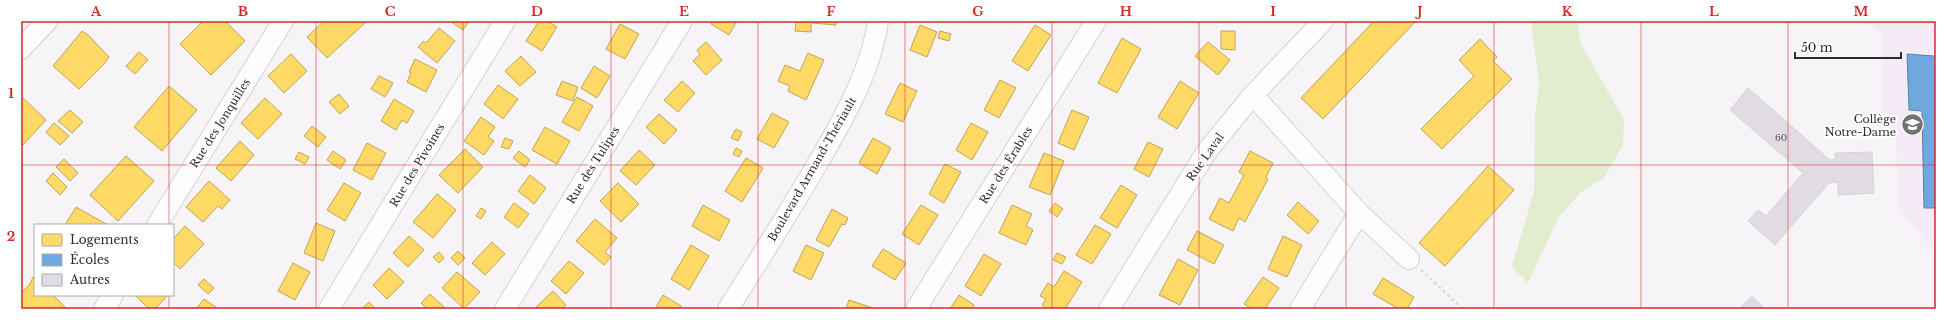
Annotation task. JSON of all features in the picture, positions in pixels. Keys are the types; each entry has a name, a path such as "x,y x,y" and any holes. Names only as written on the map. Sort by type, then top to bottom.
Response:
{"street":[{"path":"21,49 47,21"},
{"name":"Rue des Jonquilles","path":"158,224 283,21"},
{"name":"Rue des Pivoines","path":"329,309 505,21"},
{"name":"Rue des Tulipes","path":"505,309 682,21"},
{"name":"Boulevard Armand-Thériault","path":"728,309 834,136 855,94 867,64 878,21"},
{"name":"Rue des Érables","path":"916,309 1096,21"},
{"name":"Rue Laval","path":"1109,309 1207,151 1253,96 1324,21"},
{"path":"1253,96 1359,213 1409,259"},
{"path":"1300,309 1359,213"},
{"path":"104,309 112,296"}],"path":[{"path":"1409,259 1463,309"}],"shaded area":[{"name":"Collège Notre-Dame","path":"1867,21 1936,21 1936,252 1899,213 1896,141 1881,108 1882,34"}],"green space":[{"path":"1531,21 1577,21 1580,42 1624,120 1623,145 1604,178 1580,193 1558,218 1528,283 1512,267 1534,191 1535,115 1539,84"}],"building: Logements":[{"path":"203,21 225,21 245,41 211,75 180,44"},
{"path":"324,21 366,22 327,58 307,37"},
{"path":"450,21 469,21 463,30"},
{"path":"539,21 547,21 557,27 542,51 526,41"},
{"path":"713,21 737,21 729,35 711,24"},
{"path":"812,21 836,21 836,25 812,23"},
{"path":"1374,21 1416,21 1323,119 1301,98"},
{"path":"796,22 811,22 811,32 795,31"},
{"path":"620,24 639,34 625,59 606,49"},
{"path":"920,25 937,32 927,57 910,50"},
{"path":"1035,25 1051,35 1028,71 1012,61"},
{"path":"439,28 455,41 437,63 418,47 424,41 426,43"},
{"path":"82,31 88,35 109,57 79,89 53,66"},
{"path":"940,31 951,34 949,41 938,38"},
{"path":"1221,31 1235,31 1235,50 1221,49"},
{"path":"1122,38 1141,49 1117,93 1098,83"},
{"path":"1480,39 1497,57 1493,61 1512,79 1442,149 1421,129 1474,76 1459,60"},
{"path":"706,42 722,60 706,75 693,61 700,55 697,50"},
{"path":"1208,42 1230,60 1218,75 1195,56"},
{"path":"139,52 148,60 135,74 126,66"},
{"path":"808,53 824,60 806,100 788,91 790,86 778,81 785,65 800,71"},
{"path":"291,54 307,71 284,93 268,76"},
{"path":"521,56 536,72 520,86 505,71"},
{"path":"415,59 437,70 426,92 407,82 411,73 409,72"},
{"path":"594,66 610,76 597,98 581,88"},
{"path":"379,76 393,83 385,97 371,89"},
{"path":"1000,80 1016,88 999,118 984,110"},
{"path":"562,81 578,87 573,101 556,95"},
{"path":"682,81 695,93 678,112 664,100"},
{"path":"1180,81 1199,93 1177,129 1158,117"},
{"path":"900,83 917,91 903,122 885,114"},
{"path":"498,85 518,99 503,119 484,104"},
{"path":"169,86 197,110 162,151 134,127"},
{"path":"339,94 349,106 340,114 329,102"},
{"path":"22,97 46,120 21,147 21,98"},
{"path":"577,97 593,106 579,131 562,122"},
{"path":"265,98 282,114 258,139 241,123"},
{"path":"394,99 414,111 407,123 402,120 396,130 381,121"},
{"path":"70,110 83,122 72,133 58,121"},
{"path":"1072,110 1089,117 1074,150 1058,143"},
{"path":"772,113 789,122 774,148 757,139"},
{"path":"659,114 677,130 664,144 646,127"},
{"path":"481,117 495,127 488,137 494,141 484,155 464,141"},
{"path":"54,123 69,136 60,145 46,132"},
{"path":"971,123 988,132 972,160 956,150"},
{"path":"312,126 326,137 318,147 304,136"},
{"path":"545,127 570,141 557,164 532,150"},
{"path":"736,129 742,132 738,141 731,138"},
{"path":"505,138 513,141 509,149 501,147"},
{"path":"873,138 891,148 877,174 859,163"},
{"path":"240,141 254,155 231,181 216,168"},
{"path":"1148,142 1163,149 1149,177 1134,169"},
{"path":"367,143 386,153 372,180 353,170"},
{"path":"736,148 742,151 739,157 733,154"},
{"path":"465,149 483,167 458,193 439,175"},
{"path":"639,150 655,165 636,185 620,171"},
{"path":"333,151 346,160 340,169 327,160"},
{"path":"519,151 530,160 525,167 513,158"},
{"path":"1250,151 1273,163 1266,177 1268,179 1245,222 1239,218 1233,231 1209,219 1220,198 1229,203 1244,175 1239,172"},
{"path":"299,152 309,157 305,164 295,159"},
{"path":"1044,153 1064,161 1050,195 1029,187"},
{"path":"126,156 154,181 118,221 90,195"},
{"path":"746,158 763,168 742,202 725,191"},
{"path":"64,159 78,173 70,181 56,167"},
{"path":"945,164 961,172 944,203 929,194"},
{"path":"1488,166 1514,190 1445,266 1419,243"},
{"path":"53,173 67,187 60,195 46,181"},
{"path":"530,175 546,188 534,204 518,191"},
{"path":"209,181 230,200 222,209 218,206 203,222 186,207"},
{"path":"344,183 361,193 345,221 327,210"},
{"path":"618,183 639,204 621,222 600,201"},
{"path":"1121,185 1137,195 1117,228 1100,218"},
{"path":"437,194 456,210 433,238 413,222"},
{"path":"1298,202 1319,221 1308,234 1287,215"},
{"path":"514,203 529,214 518,228 504,217"},
{"path":"1055,203 1063,209 1057,217 1049,211"},
{"path":"703,205 730,220 719,241 692,226"},
{"path":"921,205 938,215 919,245 902,234"},
{"path":"1012,205 1032,214 1026,226 1033,230 1026,245 999,233"},
{"path":"76,207 106,224 66,224"},
{"path":"481,208 486,211 481,219 476,216"},
{"path":"832,209 848,218 845,225 842,224 829,247 816,240"},
{"path":"595,219 617,238 605,252 611,257 604,265 576,241"},
{"path":"316,223 335,231 323,261 304,253"},
{"path":"1095,225 1111,234 1092,264 1076,255"},
{"path":"185,226 204,244 180,269 174,263 174,238"},
{"path":"1197,231 1224,245 1214,264 1187,250"},
{"path":"409,236 424,250 408,267 393,253"},
{"path":"1283,236 1302,245 1287,277 1268,269"},
{"path":"492,242 505,254 485,275 472,263"},
{"path":"691,245 709,256 689,290 671,279"},
{"path":"806,245 824,253 811,280 793,271"},
{"path":"883,249 906,263 895,280 872,266"},
{"path":"458,251 465,258 458,265 451,258"},
{"path":"439,252 444,258 439,263 433,257"},
{"path":"1057,253 1066,257 1062,264 1053,260"},
{"path":"984,254 1001,264 981,296 965,286"},
{"path":"1178,259 1198,270 1180,305 1159,295"},
{"path":"569,261 584,273 566,294 551,281"},
{"path":"293,263 310,272 295,300 278,291"},
{"path":"389,268 404,282 387,299 373,285"},
{"path":"1064,271 1082,282 1065,309 1048,309 1042,305 1046,299 1040,296 1048,283 1054,287"},
{"path":"457,272 480,292 464,309 442,288"},
{"path":"1263,277 1279,288 1265,309 1252,309 1244,304"},
{"path":"34,278 34,296 54,296 67,309 21,309 21,293"},
{"path":"1383,278 1414,297 1407,309 1399,309 1373,294"},
{"path":"204,279 214,288 208,294 198,285"},
{"path":"553,291 566,305 562,309 534,309"},
{"path":"430,294 444,307 442,309 427,309 421,303"},
{"path":"663,295 681,306 680,309 655,309"},
{"path":"959,295 974,305 971,309 950,309"},
{"path":"136,296 167,296 155,309 149,309"},
{"path":"204,299 217,308 217,309 196,309"},
{"path":"849,300 876,309 846,309"},
{"path":"369,302 376,309 362,309"}],"building: Écoles":[{"name":"Collège Notre-Dame","path":"1907,54 1934,56 1936,54 1936,208 1924,208 1922,111 1909,110"}],"building: Autres":[{"path":"1748,88 1830,160 1835,159 1835,153 1872,152 1874,193 1838,195 1838,182 1829,183 1775,245 1748,221 1758,210 1766,216 1803,173 1730,110"},
{"path":"1752,296 1765,309 1739,309"}],"place":[{"name":"Collège Notre-Dame","path":"1912,125"}]}
